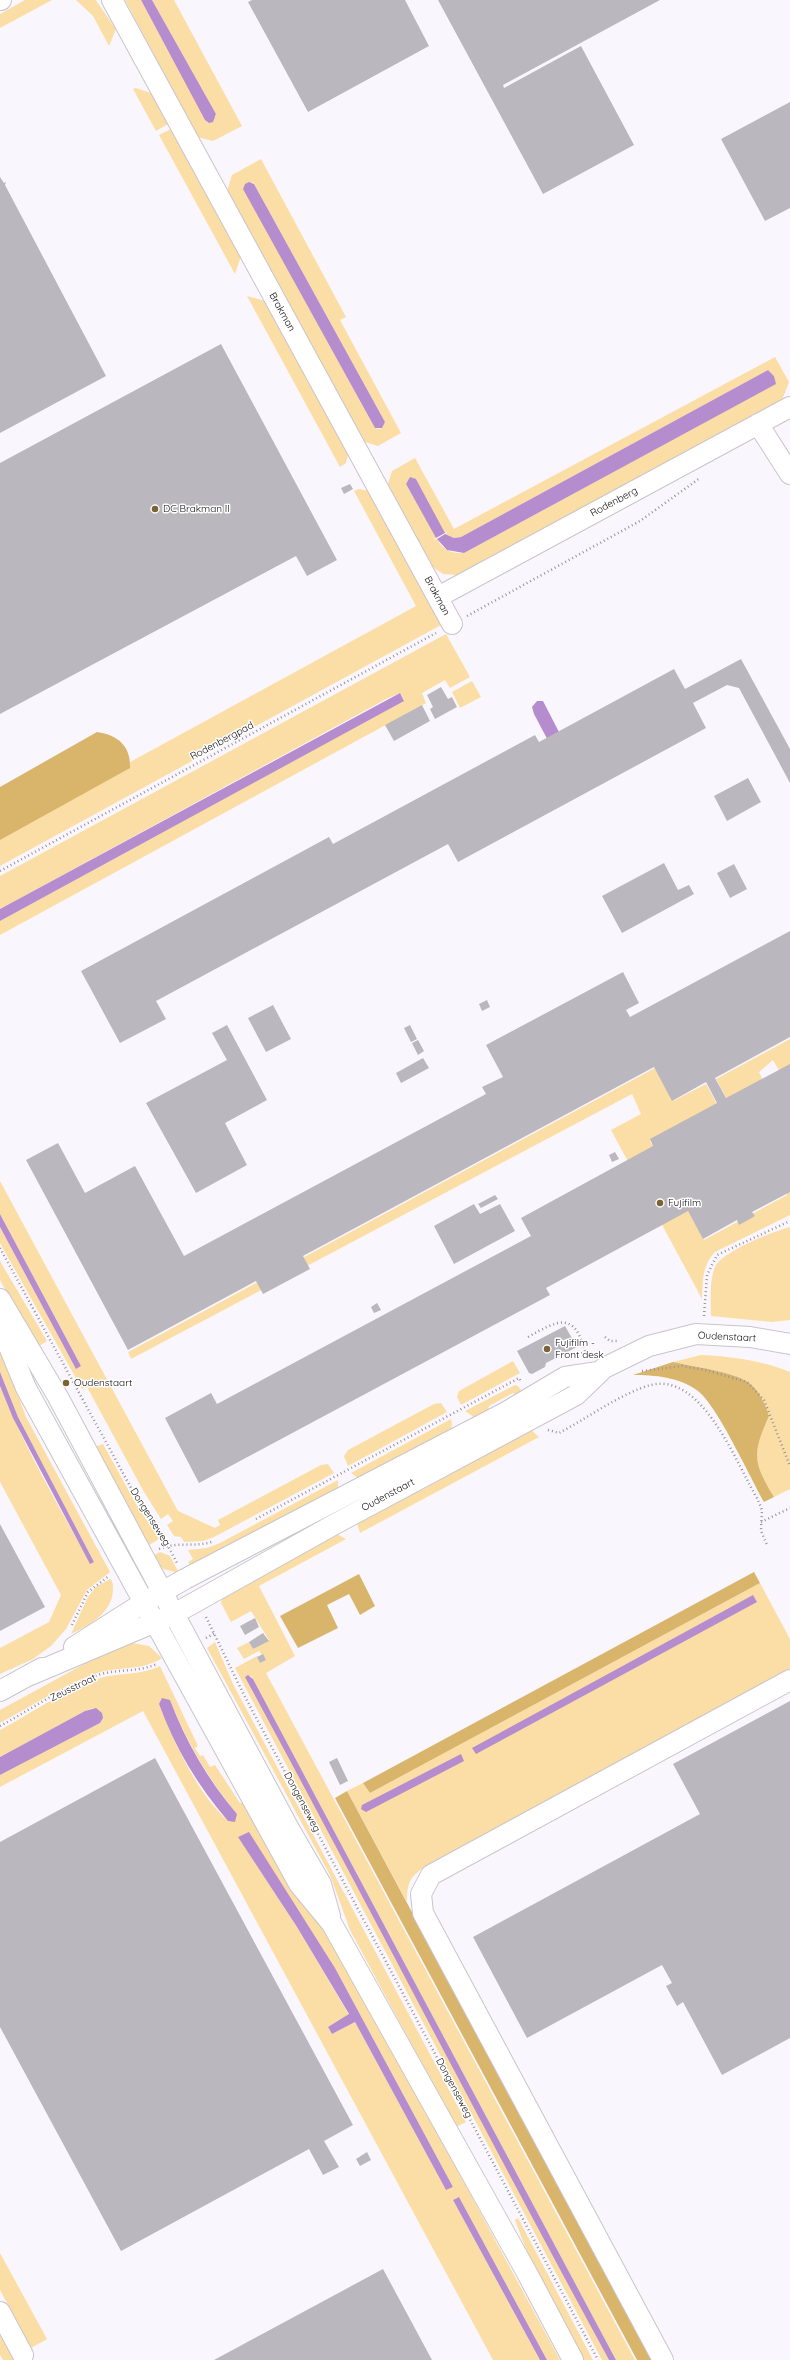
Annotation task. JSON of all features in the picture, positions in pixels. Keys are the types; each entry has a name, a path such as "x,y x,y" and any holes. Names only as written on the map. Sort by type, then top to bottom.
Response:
{"street":[{"name":"Brakman","path":"112,0 452,624"},
{"name":"Rodenberg","path":"438,597 790,407"},
{"path":"758,424 790,474"},
{"path":"0,1299 58,1397 144,1558 164,1592 174,1614 288,1826 321,1884 332,1924"},
{"path":"0,1325 26,1388 154,1624 299,1884 332,1924 527,2273 573,2360"},
{"name":"Oudenstaart","path":"143,1603 186,1579 534,1406 576,1395 598,1372 649,1346 696,1334 750,1337 790,1344"},
{"name":"Oudenstaart","path":"154,1624 335,1524 534,1406"},
{"path":"0,1692 30,1675 143,1603"},
{"path":"30,1675 154,1624"},
{"path":"663,2360 423,1913 421,1894 431,1875 790,1680"},
{"path":"0,2312 23,2354"}],"path":[{"name":"Rodenbergpad","path":"0,872 640,521 704,476"},
{"path":"699,1320 704,1319 707,1275 717,1255 790,1221"},
{"name":"Dongenseweg","path":"0,1248 142,1508 168,1546 186,1579"},
{"path":"528,1337 553,1323 563,1321 572,1324 581,1339 585,1351 572,1359"},
{"path":"605,1337 610,1341 620,1340"},
{"path":"640,1372 682,1366 706,1370 747,1382 764,1400 790,1466"},
{"path":"250,1522 519,1378 547,1429 559,1433 636,1391 652,1385 668,1385 682,1389 710,1414 758,1500 762,1510 761,1531 767,1545"},
{"path":"761,1522 790,1508"},
{"path":"144,1558 168,1546 188,1546 217,1540"},
{"path":"68,1631 76,1619 88,1592 97,1583 124,1567"},
{"name":"Dongenseweg","path":"198,1601 216,1633 244,1695 598,2360"},
{"path":"192,1645 216,1633"},
{"name":"Zeusstraat","path":"0,1726 84,1681 101,1674 146,1668 173,1656"}],"shaded area":[{"path":"25,0 52,0 0,28 0,14"},
{"path":"76,0 96,0 116,29 109,46 93,16"},
{"path":"125,0 141,0 207,122 216,116 216,114 152,0 174,0 242,126 213,141 197,137"},
{"path":"141,0 152,0 216,114 213,122 209,123 205,120"},
{"path":"136,88 151,93 168,124 156,131 133,89"},
{"path":"171,129 241,256 235,274 159,135"},
{"path":"261,159 346,317 340,320 401,433 378,446 362,441 227,191 232,175","holes":["253,182 385,422 380,429 375,428 244,189"]},
{"path":"249,182 254,184 385,422 382,428 375,428 243,189 245,184"},
{"path":"247,296 265,301 348,454 346,463 340,467"},
{"path":"775,357 789,382 782,400 458,575 443,574 430,565 387,487 392,471 415,458 454,529","holes":["768,370 774,376 775,384 464,553 456,553 445,549 437,539 433,540 436,538 406,484 416,479 445,533 449,531 445,534 454,538 461,537"]},
{"path":"768,370 774,376 776,384 464,553 447,550 437,539 445,534 454,538 461,537"},
{"path":"410,477 416,479 445,533 436,538 406,484"},
{"path":"359,489 369,491 441,625 0,866 0,833 416,606 354,491"},
{"path":"446,634 470,677 450,688 445,680 422,693 426,703 0,935 0,921 404,700 400,693 388,698 0,909 0,876"},
{"path":"472,681 481,697 460,708 452,692"},
{"path":"400,693 404,701 0,921 0,909"},
{"path":"537,701 543,701 576,765 561,765 534,714 532,707"},
{"path":"97,732 111,736 122,743 126,748 130,760 130,768 0,840 0,787"},
{"path":"790,1039 790,1090 773,1060 759,1072 790,1139 790,1215 715,1252 705,1268 702,1299 611,1130 641,1114 632,1094 131,1359 128,1352 655,1068 673,1101 706,1084 717,1104 650,1141 704,1240 787,1195 733,1095 727,1099 716,1079"},
{"path":"0,1181 178,1511 215,1528 220,1525 218,1520 321,1465 328,1464 334,1473 214,1537 203,1541 184,1542 181,1537 174,1536 167,1525 173,1521 168,1514 161,1519 144,1492 87,1387 82,1389 0,1243 0,1227 76,1368 81,1366 0,1214"},
{"path":"0,1214 81,1366 76,1369 0,1227"},
{"path":"790,1227 790,1320 772,1322 711,1316 712,1278 715,1267 719,1261 749,1243"},
{"path":"0,1261 47,1341 39,1346 34,1343 0,1280"},
{"path":"0,1348 26,1417 110,1572 87,1590 66,1629 51,1646 33,1659 0,1674 0,1648 49,1622 61,1595 0,1482 0,1386 9,1409 42,1476 90,1563 94,1562 18,1417 0,1372"},
{"path":"701,1355 746,1360 780,1368 790,1372 790,1489 774,1497 762,1475 757,1458 758,1449 763,1429 769,1416 755,1389 748,1382 733,1375 673,1362"},
{"path":"513,1361 520,1373 461,1405 457,1397 459,1391"},
{"path":"673,1362 733,1375 748,1382 758,1393 769,1416 763,1429 757,1458 762,1475 774,1497 764,1502 724,1427 706,1399 698,1391 691,1386 667,1378 633,1375"},
{"path":"0,1372 18,1417 94,1562 90,1564 13,1418 0,1386"},
{"path":"515,1385 518,1386 523,1393 519,1396 513,1393 489,1406 487,1413 475,1418 465,1411"},
{"path":"441,1403 447,1412 348,1466 344,1456 348,1450 434,1404"},
{"path":"451,1419 451,1430 358,1478 351,1473"},
{"path":"531,1430 539,1437 360,1533 357,1523 419,1488 422,1490"},
{"path":"103,1444 136,1504 159,1539 144,1548 94,1447"},
{"path":"338,1480 338,1489 193,1570 188,1562 193,1559 188,1550 207,1548 220,1543"},
{"path":"337,1534 346,1539 259,1586 295,1656 266,1673 635,2360 616,2360 253,1679 251,1676 246,1676 609,2360 602,2360 235,1668 257,1656 260,1663 266,1660 259,1651 244,1659 237,1648 249,1642 253,1649 269,1640 251,1611 231,1622 221,1603 222,1595"},
{"path":"160,1552 170,1556 179,1573 163,1569 151,1557"},
{"path":"754,1572 760,1583 370,1793 363,1783"},
{"path":"359,1574 375,1606 360,1615 349,1594 327,1605 338,1628 298,1648 280,1616"},
{"path":"110,1579 112,1581 113,1590 109,1605 99,1617 85,1627 71,1634 88,1597 96,1587"},
{"path":"760,1583 790,1639 790,1669 429,1864 411,1879 408,1888 407,1902 347,1791 363,1783 370,1793"},
{"path":"753,1595 757,1602 476,1754 472,1748"},
{"path":"215,1642 233,1684 466,2122 456,2127 350,1930 330,1875 207,1648"},
{"path":"132,1643 149,1646 162,1658 137,1667 110,1670 92,1675 57,1691 0,1723 0,1710 108,1651"},
{"path":"160,1666 198,1746 195,1748 200,1756 203,1755 210,1767 215,1765 240,1803 243,1802 336,1950 394,2053 560,2360 547,2360 459,2197 453,2200 540,2360 493,2360 143,1711 0,1787 0,1775 100,1723 103,1718 94,1708 85,1711 0,1757 0,1730 85,1683 113,1675 137,1673","holes":["170,1700 199,1760 226,1801 237,1814 230,1822 208,1799 188,1768 171,1734 159,1704","249,1833 335,1968 453,2187 446,2190 355,2022 332,2034 328,2027 349,2015 297,1927 239,1838"]},
{"path":"248,1675 253,1679 616,2360 609,2360 563,2275 245,1677"},
{"path":"162,1698 170,1700 183,1731 207,1774 237,1814 235,1822 228,1821 217,1808 188,1766 165,1720 159,1704"},
{"path":"96,1708 102,1713 103,1718 100,1723 0,1775 0,1757 85,1711"},
{"path":"461,1754 464,1761 366,1812 361,1809 362,1805"},
{"path":"347,1791 652,2360 637,2360 335,1798"},
{"path":"249,1832 335,1968 453,2187 446,2190 355,2022 332,2034 328,2027 349,2014 297,1927 238,1837"},
{"path":"459,2197 547,2360 540,2360 453,2200"},
{"path":"518,2218 593,2360 581,2360 527,2252 515,2220"},
{"path":"0,2253 47,2339 31,2348 0,2290"},
{"path":"0,2328 15,2360 3,2360 0,2355"}],"building":[{"path":"252,0 405,0 429,46 308,112 248,2"},
{"path":"438,0 660,0 503,85 504,88 581,46 634,145 543,194"},
{"path":"790,102 790,208 765,221 721,139"},
{"path":"0,177 4,183 6,182 5,185 106,376 0,433"},
{"name":"DC Brakman II","path":"221,344 337,560 307,576 296,556 0,714 0,463"},
{"path":"350,484 353,489 344,494 341,488"},
{"path":"741,659 790,749 790,783 739,688 727,685 693,703 706,728 458,862 448,844 156,1001 166,1019 120,1043 81,971 329,837 333,844 535,735 539,742 674,669 685,689"},
{"path":"441,687 448,699 452,697 457,707 435,719 430,709 433,707 427,695"},
{"path":"422,705 430,721 394,741 385,725"},
{"path":"748,778 761,802 727,821 714,796"},
{"path":"664,863 678,890 689,885 694,894 622,933 602,896"},
{"path":"734,864 747,889 730,898 717,873"},
{"name":"Fujifilm","path":"790,931 790,1037 715,1078 726,1098 790,1064 790,1192 752,1212 755,1216 739,1225 737,1220 703,1239 688,1211 546,1288 550,1295 199,1483 165,1418 211,1393 217,1404 531,1236 521,1218 653,1146 650,1139 717,1103 706,1082 672,1101 654,1067 303,1256 310,1269 263,1294 256,1281 128,1350 26,1160 58,1143 85,1193 135,1166 184,1256 486,1094 482,1087 503,1077 486,1045 623,972 639,1003 626,1010 630,1017"},
{"path":"487,1000 490,1007 482,1011 479,1004"},
{"path":"273,1005 291,1039 266,1052 248,1018"},
{"path":"227,1025 267,1100 225,1123 247,1165 196,1193 146,1103 227,1060 212,1033"},
{"path":"410,1025 417,1039 411,1042 404,1028"},
{"path":"418,1040 424,1051 418,1055 412,1043"},
{"path":"423,1058 429,1068 401,1083 396,1073"},
{"path":"615,1152 619,1159 612,1162 609,1155"},
{"path":"495,1195 498,1199 481,1208 478,1204"},
{"path":"474,1204 480,1214 500,1204 515,1231 454,1264 434,1226"},
{"path":"377,1303 381,1310 374,1313 371,1307"},
{"name":"Fujifilm - Front desk","path":"565,1326 577,1347 546,1363 545,1367 532,1374 529,1373 517,1351"},
{"path":"0,1524 45,1607 0,1631"},
{"path":"255,1618 259,1627 245,1635 240,1626"},
{"path":"263,1633 269,1641 253,1649 249,1642"},
{"path":"263,1654 266,1660 260,1663 257,1657"},
{"path":"790,1701 790,2038 722,2075 683,2002 677,2006 666,1986 672,1983 662,1965 527,2038 473,1937 700,1814 673,1764"},
{"path":"155,1758 353,2125 324,2141 339,2167 323,2175 309,2149 121,2251 0,2027 0,1842"},
{"path":"337,1758 348,1781 340,1785 329,1762"},
{"path":"367,2152 371,2160 360,2166 356,2159"},
{"path":"383,2269 432,2360 214,2360"}],"place":[{"name":"DC Brakman II","path":"155,509"},
{"name":"Fujifilm","path":"660,1203"},
{"name":"Fujifilm - Front desk","path":"547,1349"},
{"name":"Oudenstaart","path":"66,1383"}]}
